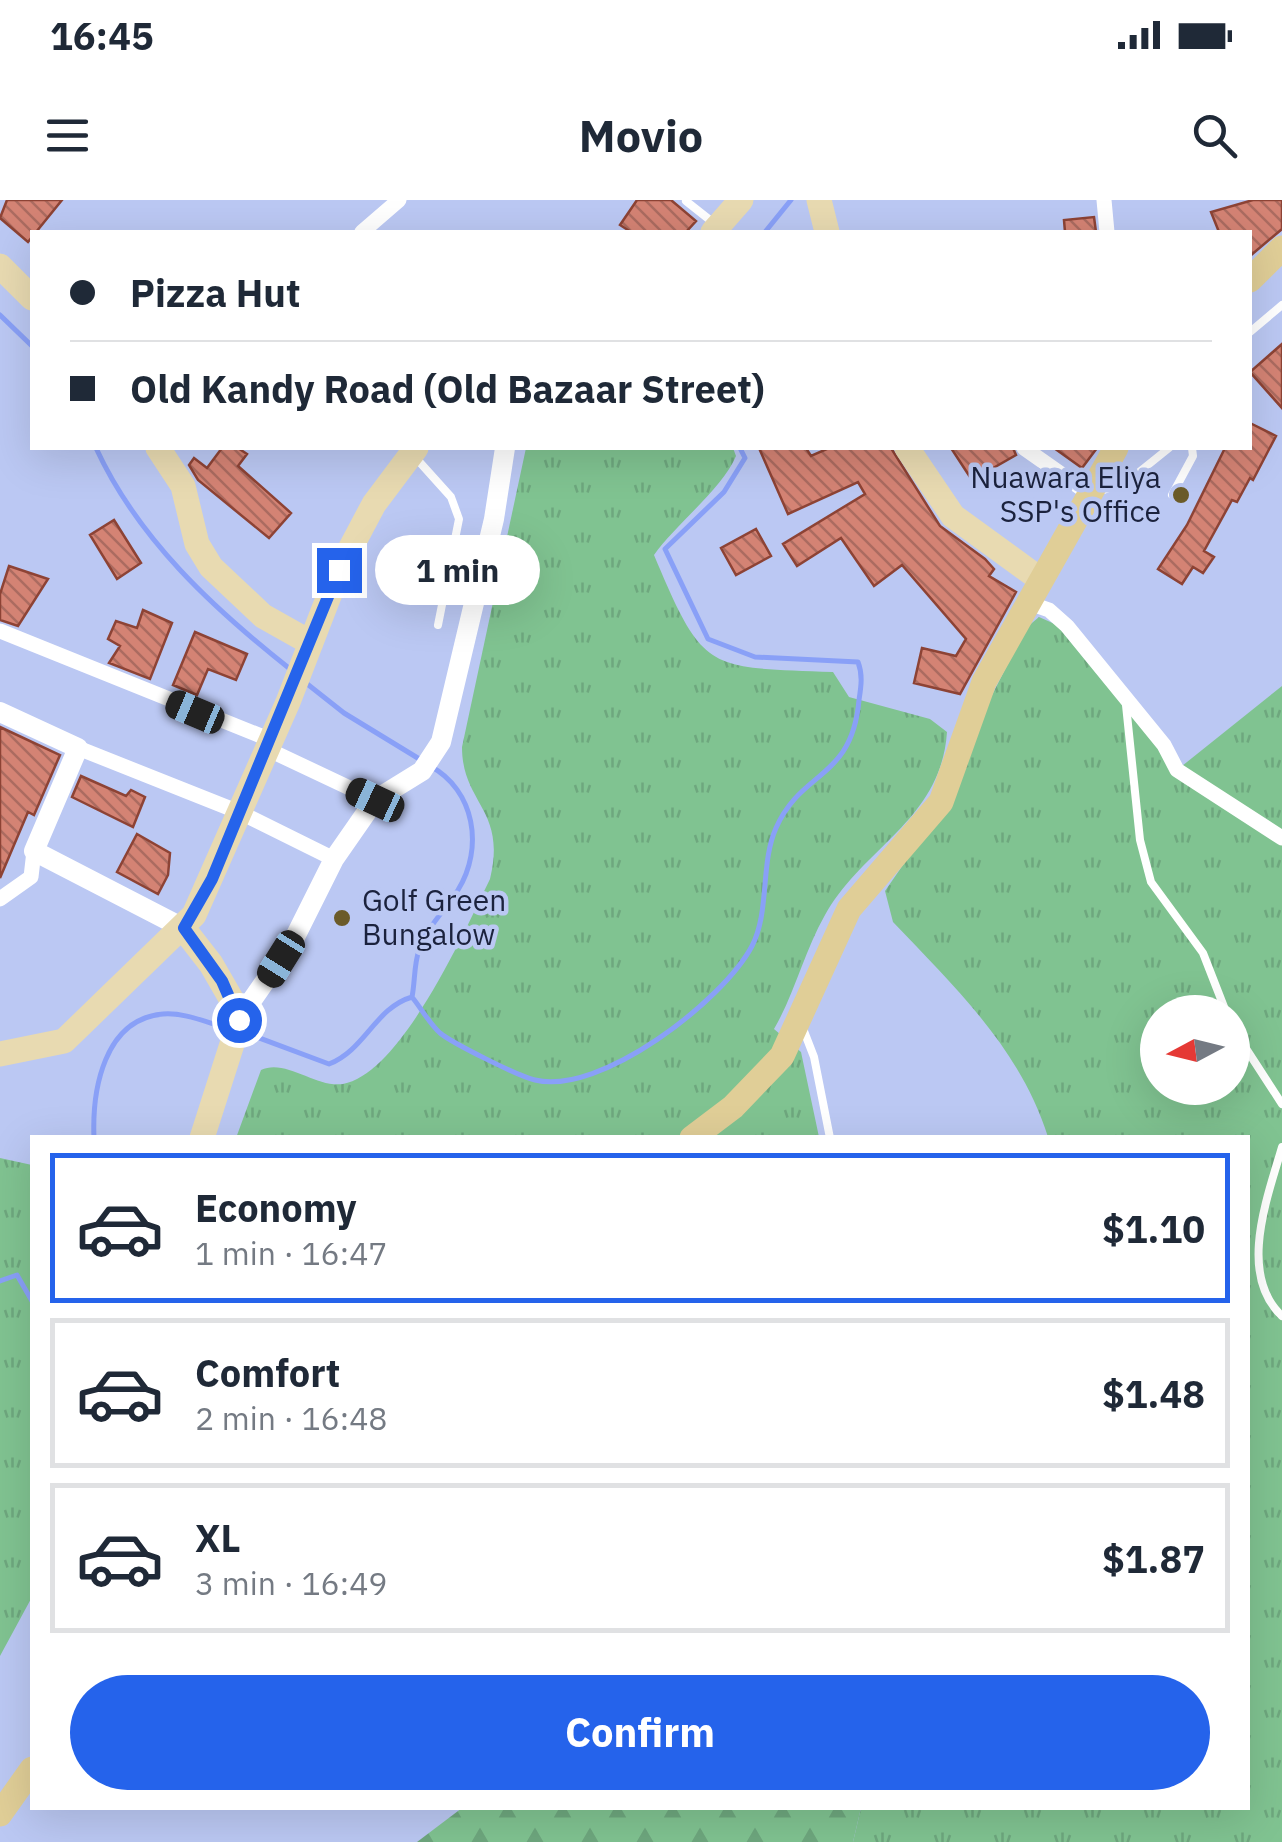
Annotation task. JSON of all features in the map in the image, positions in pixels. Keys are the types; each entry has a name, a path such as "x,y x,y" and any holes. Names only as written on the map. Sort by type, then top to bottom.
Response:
{"highway":[{"path":"1252,278 1282,248"},
{"path":"696,1135 722,1117 782,1056 849,909 941,802 977,697 1115,450"},
{"path":"0,1814 30,1773"}],"main road":[{"path":"716,230 741,200"},
{"path":"0,266 30,296"},
{"path":"159,450 183,486 197,544 211,568 263,616 309,649"},
{"path":"0,1054 64,1040 184,928 202,903 355,536 414,450"},
{"path":"909,450 953,516 1041,580"},
{"path":"184,928 212,964 240,1018 203,1135"}],"street":[{"path":"364,230 399,200"},
{"path":"1104,200 1107,230"},
{"path":"240,1018 292,942 334,859 375,800 428,765 451,711 505,450"},
{"path":"1027,450 1088,493"},
{"path":"1029,604 1049,610 1067,626 1164,745 1177,770 1282,838"},
{"path":"0,631 269,745 375,800"},
{"path":"0,712 78,748 239,812 334,859"},
{"path":"0,899 31,878 34,851 78,748"},
{"path":"34,851 184,928"}],"lane":[{"path":"686,201 716,230"},
{"path":"1252,330 1282,305"},
{"path":"414,450 451,497 459,519 438,625"},
{"path":"1088,493 1110,491 1167,450"},
{"path":"1172,496 1193,456 1192,450"},
{"path":"1124,696 1140,840 1150,882 1203,953 1219,995"},
{"path":"800,1021 814,1057 829,1135"},
{"path":"1250,1055 1282,1104"},
{"path":"1282,1147 1261,1220 1260,1260 1266,1292 1282,1316"}],"green space":[{"path":"526,450 734,450 736,456 720,481 654,555 685,623 699,643 734,664 833,672 849,697 930,719 947,732 942,762 931,788 898,831 841,891 825,915 774,1029 801,1052 819,1135 237,1135 261,1070 280,1068 322,1082 343,1084 365,1074 387,1054 429,996 490,879 494,856 489,822 469,782 462,747"},
{"path":"1039,617 1057,625 1170,763 1182,766 1282,686 1282,1842 853,1842 861,1810 1250,1810 1250,1135 1047,1135 1036,1105 1003,1048 984,1021 893,922 885,891 961,781 988,703 1026,628"},
{"path":"0,1158 30,1165 30,1601 0,1656"},
{"path":"459,1810 861,1810 853,1842 417,1842"}],"building":[{"path":"7,200 62,200 38,230 30,230 28,242 0,218"},
{"path":"637,200 671,200 696,221 688,230 628,230 620,225"},
{"path":"1253,200 1282,200 1282,229 1252,254 1252,230 1218,230 1211,212"},
{"path":"1094,217 1096,230 1065,230 1064,220"},
{"path":"1282,344 1282,408 1252,374"},
{"path":"1252,424 1276,436 1253,480 1250,478 1237,502 1232,500 1204,551 1214,557 1203,573 1193,567 1182,584 1158,569 1187,525 1224,450 1252,450"},
{"path":"220,450 241,450 247,454 238,466 291,513 269,538 198,480 189,465 194,458 207,468"},
{"path":"760,450 807,450 811,456 824,450 892,450 940,526 985,559 994,569 989,576 1016,592 960,694 914,683 922,648 956,656 966,639 902,565 874,586 841,538 797,566 783,544 865,494 858,482 788,514"},
{"path":"952,450 1014,450 1016,455 972,480"},
{"path":"1057,450 1096,450 1082,468"},
{"path":"114,520 141,563 117,579 90,535"},
{"path":"756,529 771,556 736,575 721,548"},
{"path":"9,566 48,579 18,626 0,620 0,594"},
{"path":"143,610 172,623 150,679 109,663 120,646 108,639 116,621 137,628"},
{"path":"195,632 247,654 236,680 208,669 197,695 173,685"},
{"path":"0,727 60,755 34,815 28,812 0,878"},
{"path":"81,776 126,796 131,790 145,797 133,827 72,797"},
{"path":"137,834 170,853 168,875 158,894 117,872"}],"waterway":[{"path":"767,230 791,200"},
{"path":"0,315 30,344"},
{"path":"97,450 133,512 180,570 233,622 290,669"},
{"path":"412,997 436,1029 458,1044 527,1078 562,1081 592,1074 657,1040 715,992 752,946 761,918 768,857 776,828 786,809 847,746 861,676 858,662 755,657 708,639 665,549 724,492 745,458 741,450"},
{"path":"306,683 344,713 421,760"},
{"path":"412,997 419,950 458,890 471,856 471,821 465,805 445,776 430,766"},
{"path":"246,1033 329,1064 352,1049 388,1010 412,997"},
{"path":"94,1135 99,1079 115,1043 127,1029 143,1019 163,1014 231,1029"},
{"path":"0,1281 17,1275 30,1298"}],"place":[{"name":"Nuawara Eliya SSP's Office","path":"1181,495"},
{"name":"Golf Green Bungalow","path":"342,918"}],"route":[{"path":"239,1020 241,1016 212,964 184,928 202,903 288,702 339,570"}]}
